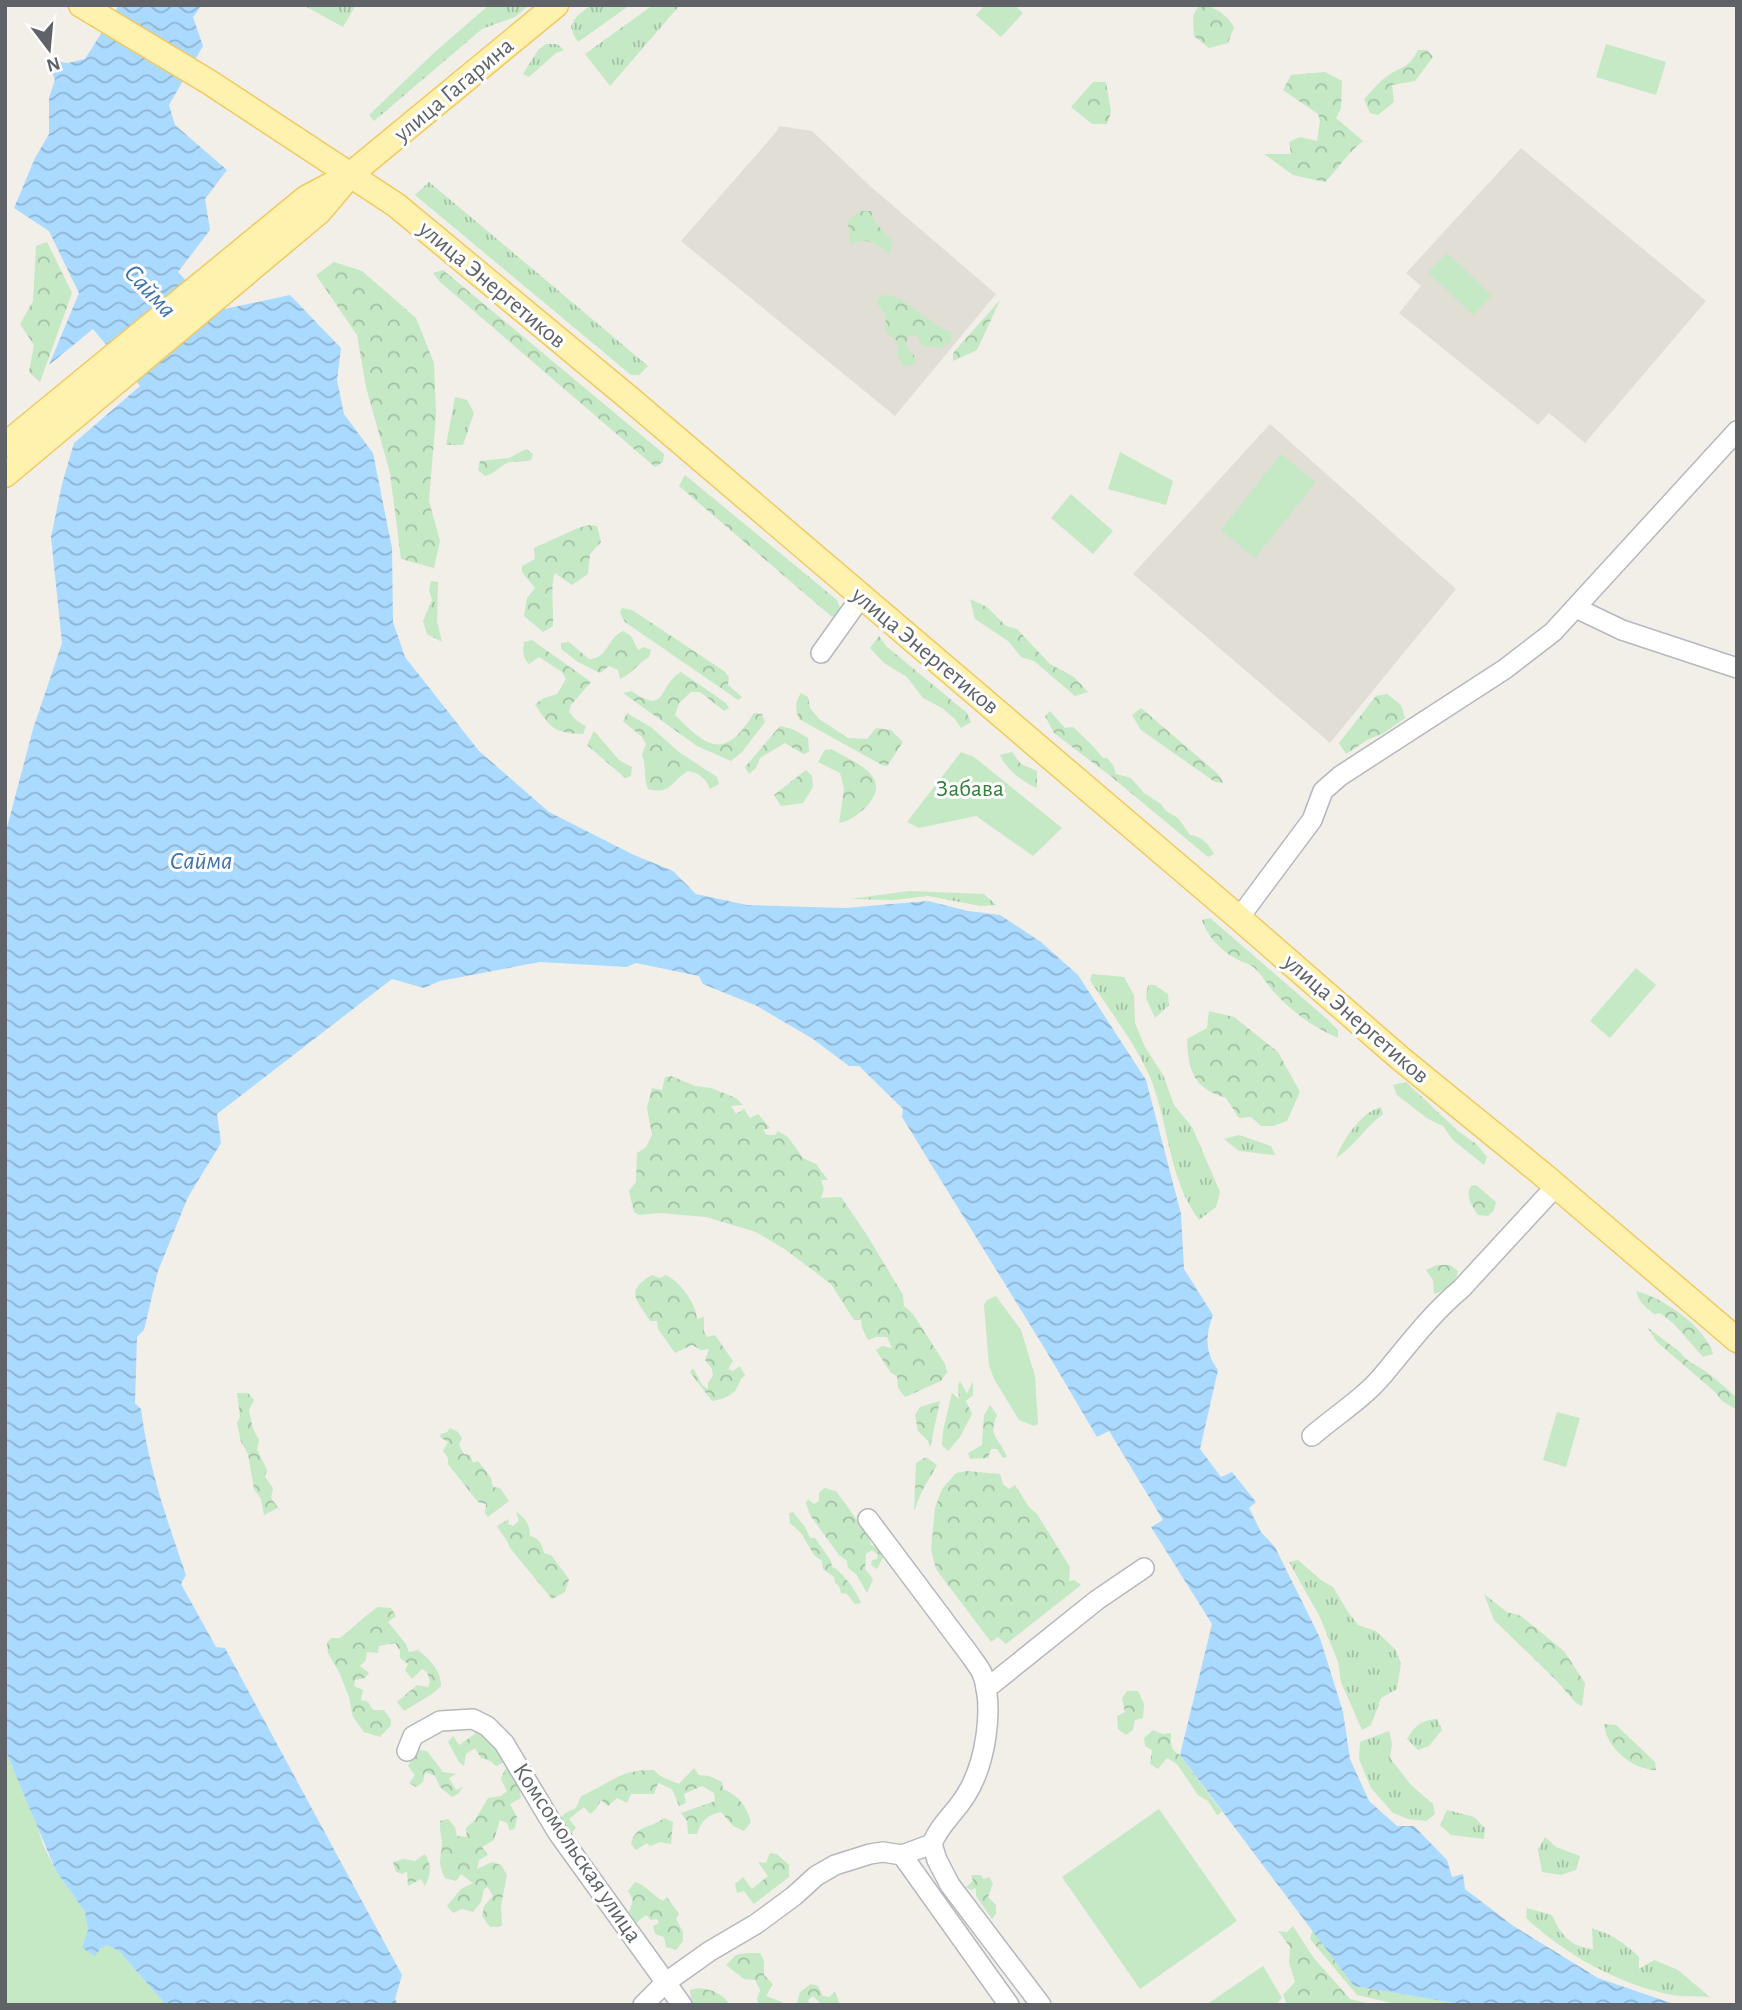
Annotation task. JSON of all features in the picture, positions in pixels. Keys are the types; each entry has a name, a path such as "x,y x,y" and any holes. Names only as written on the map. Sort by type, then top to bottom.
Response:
{"main road":[{"name":"улица Энергетиков","path":"80,5 209,82 351,174 417,222 629,398 1240,918 1401,1059 1737,1340"},
{"name":"улица Гагарина","path":"312,205 556,5"},
{"path":"5,445 312,205"},
{"path":"6,474 312,205"}],"street":[{"path":"1240,918 1312,820 1323,791 1340,776 1505,669 1553,632 1737,431"},
{"path":"821,653 861,597"},
{"path":"1576,608 1622,630 1737,668"},
{"path":"1312,1436 1382,1377 1401,1351 1444,1303 1461,1289 1556,1186"},
{"path":"869,1519 981,1671 986,1689 982,1757 976,1778 965,1798 935,1835 932,1844 950,1885 1041,2005"},
{"path":"986,1689 1097,1600 1143,1567"},
{"name":"Комсомольская улица","path":"407,1751 413,1736 440,1721 473,1719 487,1726 504,1743 558,1833 682,2005"},
{"path":"643,2005 665,1983 710,1951 756,1924 816,1876 835,1865 883,1852 902,1855 932,1844"},
{"path":"902,1855 1009,2005"}],"shaded area":[{"path":"779,126 812,131 870,186 996,294 895,416 681,241"},
{"path":"1521,148 1706,301 1585,443 1549,413 1538,425 1399,313 1421,286 1406,273"},
{"path":"1270,424 1456,589 1330,743 1133,574"}],"green space":[{"path":"303,5 356,5 343,27"},
{"path":"489,5 529,5 515,17 482,29 374,121 369,115"},
{"path":"591,5 630,5 578,42 571,26 577,16"},
{"path":"653,5 680,5 610,86 585,54"},
{"path":"985,5 1014,5 1023,13 1001,37 976,15"},
{"path":"1199,5 1215,9 1231,22 1234,27 1228,43 1209,48 1194,36 1193,16"},
{"path":"546,44 557,44 564,50 556,53 529,77 523,74 538,50"},
{"path":"1606,44 1666,62 1656,95 1596,77"},
{"path":"1418,50 1427,50 1433,57 1415,81 1392,85 1394,102 1378,115 1370,113 1364,99 1385,77 1408,64"},
{"path":"1325,72 1342,81 1341,108 1336,118 1363,141 1325,182 1293,175 1264,154 1291,154 1289,142 1300,137 1317,141 1320,121 1318,114 1283,90 1291,75"},
{"path":"1093,82 1106,82 1111,112 1107,124 1092,124 1071,107"},
{"path":"429,182 648,366 639,375 631,375 415,195"},
{"path":"860,211 871,211 875,222 892,241 890,254 871,242 850,244 848,221"},
{"path":"47,242 72,293 40,382 29,372 34,345 20,324 33,301 36,246"},
{"path":"1447,253 1492,296 1473,315 1428,272"},
{"path":"334,262 362,271 416,318 434,363 436,415 429,501 440,541 434,568 401,559 390,473 366,387 357,335 316,275"},
{"path":"443,270 664,454 663,462 655,467 439,281 433,273"},
{"path":"883,295 901,300 933,323 951,332 951,341 941,348 923,346 917,335 908,336 906,346 914,355 916,364 903,366 898,356 898,342 885,331 886,316 876,302"},
{"path":"1000,300 977,350 953,361 953,353"},
{"path":"455,397 467,400 474,413 463,445 446,445"},
{"path":"526,449 533,454 531,460 509,462 485,476 478,470 480,461 509,458"},
{"path":"1120,452 1173,481 1166,505 1108,489"},
{"path":"1281,454 1316,482 1255,558 1221,530"},
{"path":"685,475 837,600 841,611 832,617 679,486"},
{"path":"1071,494 1113,531 1093,554 1051,518"},
{"path":"590,525 597,526 601,542 590,554 588,574 572,585 555,573 552,591 553,626 543,632 524,616 527,598 535,588 522,572 522,566 535,559 534,548"},
{"path":"431,581 438,582 437,621 442,642 427,634 423,621 432,600 429,590"},
{"path":"970,599 987,607 1006,626 1017,629 1050,664 1074,677 1088,692 1075,696 1034,661 1021,657 1008,641 975,619"},
{"path":"622,608 632,610 724,671 729,677 728,685 742,697 738,700 625,622 620,613"},
{"path":"623,631 631,636 638,650 644,647 651,650 649,657 620,679 618,670 609,666 600,673 578,662 561,649 561,643 569,642 589,659 595,658"},
{"path":"879,636 886,646 967,713 971,722 961,728 942,708 923,698 907,677 884,663 870,648"},
{"path":"532,640 591,682 571,705 569,712 586,726 583,734 554,728 535,704 557,694 566,679 562,672 539,657 529,664 527,662 524,642"},
{"path":"681,672 726,703 729,708 724,711 700,692 691,692 679,703 675,715 708,742 726,743 735,738 754,713 762,714 765,722 742,752 731,761 697,746 623,693 631,691 651,701 657,700 673,678"},
{"path":"801,693 808,697 810,708 819,719 848,738 867,739 876,728 891,730 903,742 887,766 882,765 799,719 796,705"},
{"path":"1387,694 1401,705 1405,718 1346,754 1339,743 1376,696"},
{"path":"1141,708 1217,773 1224,783 1215,782 1141,730 1132,715"},
{"path":"1050,711 1065,728 1073,727 1103,758 1107,758 1116,774 1131,778 1144,793 1178,818 1190,835 1204,841 1214,854 1208,857 1054,733 1045,716"},
{"path":"627,713 652,728 679,752 717,777 719,784 710,789 702,777 688,771 666,789 648,789 642,755 646,744 642,737 623,721"},
{"path":"780,726 808,738 809,752 803,754 785,743 760,758 756,768 749,774 745,767"},
{"path":"594,731 619,760 632,767 631,776 625,778 587,745"},
{"path":"831,749 868,771 876,786 867,806 854,817 839,823 844,789 840,773 818,762 824,751"},
{"name":"Забава","path":"961,752 974,757 1062,828 1033,856 976,816 919,828 907,822"},
{"path":"1012,752 1021,764 1037,771 1037,788 1015,775 1000,755"},
{"path":"806,770 812,776 813,787 803,803 781,806 774,795"},
{"path":"909,891 984,894 996,905 981,906 928,896 893,900 850,899"},
{"path":"1210,918 1327,1019 1338,1030 1338,1038 1303,1018 1273,991 1255,968 1221,948 1211,938 1202,920"},
{"path":"1636,968 1656,985 1610,1038 1590,1021"},
{"path":"1092,974 1124,977 1134,995 1135,1023 1145,1047 1163,1075 1174,1105 1192,1127 1220,1192 1216,1207 1199,1220 1181,1186 1150,1077 1130,1040 1090,980"},
{"path":"1148,985 1155,985 1168,994 1169,1005 1155,1018 1146,998"},
{"path":"1209,1011 1234,1017 1278,1052 1300,1092 1287,1121 1273,1126 1261,1126 1251,1117 1239,1118 1226,1098 1207,1089 1195,1077 1189,1061 1187,1039 1207,1028"},
{"path":"671,1076 736,1098 743,1105 731,1106 736,1114 744,1109 750,1118 758,1114 770,1128 763,1130 767,1135 775,1135 778,1131 788,1137 803,1158 816,1164 828,1180 821,1180 824,1189 821,1198 841,1197 865,1232 903,1295 904,1306 913,1314 945,1364 947,1372 941,1381 905,1397 898,1388 897,1376 891,1373 876,1350 882,1346 892,1348 887,1337 868,1340 861,1320 854,1320 831,1284 786,1250 756,1232 706,1217 660,1213 639,1215 634,1212 629,1191 636,1182 637,1153 646,1147 652,1135 647,1108 652,1088 662,1090 665,1077"},
{"path":"1406,1082 1458,1131 1476,1144 1487,1157 1484,1165 1453,1140 1443,1126 1428,1119 1397,1095 1393,1085"},
{"path":"1381,1107 1383,1114 1336,1158 1348,1135 1360,1121"},
{"path":"1239,1135 1271,1146 1275,1155 1239,1151 1224,1139"},
{"path":"1476,1185 1496,1202 1494,1210 1488,1216 1478,1215 1470,1201 1469,1190"},
{"path":"1437,1265 1450,1265 1458,1271 1450,1286 1434,1294 1433,1280 1426,1270"},
{"path":"652,1275 660,1278 666,1275 682,1288 694,1306 697,1319 704,1317 707,1337 715,1335 733,1361 728,1369 733,1371 740,1366 745,1375 730,1395 712,1401 690,1372 693,1368 702,1385 708,1389 708,1382 713,1376 712,1369 705,1360 709,1349 701,1350 692,1345 675,1353 658,1329 657,1321 650,1321 638,1302 635,1291"},
{"path":"1636,1291 1658,1300 1682,1315 1701,1333 1713,1354 1703,1357 1674,1324 1660,1313 1654,1314 1645,1307"},
{"path":"996,1296 1021,1330 1035,1376 1038,1424 1034,1426 1019,1420 994,1379 989,1365 984,1305 987,1300"},
{"path":"1647,1327 1737,1398 1737,1410 1722,1401 1657,1342"},
{"path":"960,1381 967,1394 973,1381 973,1395 966,1401 972,1414 960,1437 948,1451 942,1445 943,1431 952,1393 959,1399"},
{"path":"237,1393 248,1393 254,1400 249,1410 253,1429 259,1440 257,1449 267,1470 265,1477 273,1488 271,1498 278,1508 264,1515 261,1499 254,1489 248,1454 241,1442 237,1423 240,1416"},
{"path":"940,1401 930,1448 928,1441 918,1431 915,1415 920,1407"},
{"path":"990,1405 997,1415 994,1433 1007,1457 1003,1458 997,1449 991,1449 988,1458 970,1459 968,1453 982,1445 984,1415"},
{"path":"1557,1412 1580,1418 1566,1467 1543,1460"},
{"path":"450,1428 462,1438 459,1445 464,1454 470,1455 473,1463 478,1461 491,1478 493,1487 500,1488 509,1501 488,1517 485,1513 486,1504 478,1502 448,1464 448,1458 443,1451 448,1442 440,1437"},
{"path":"926,1457 937,1465 914,1511 916,1463"},
{"path":"966,1471 1000,1474 1003,1484 1009,1489 1015,1485 1029,1507 1037,1514 1070,1567 1069,1581 1074,1580 1081,1585 1006,1644 998,1637 991,1642 936,1569 931,1550 935,1508 942,1489 956,1473"},
{"path":"824,1488 836,1491 868,1535 871,1545 877,1547 883,1557 877,1569 871,1565 878,1555 872,1550 866,1554 865,1569 873,1579 867,1593 856,1574 848,1568 847,1561 839,1555 810,1515 806,1503 808,1499 814,1504 819,1501 819,1493"},
{"path":"516,1512 527,1522 530,1536 538,1540 544,1553 551,1555 569,1579 565,1592 552,1599 510,1548 497,1526 509,1519 508,1524 513,1526 519,1521"},
{"path":"793,1512 810,1538 815,1538 831,1561 832,1567 849,1583 861,1603 855,1604 847,1594 841,1593 834,1577 823,1569 822,1561 814,1555 801,1533 790,1523 789,1513"},
{"path":"1298,1560 1333,1587 1358,1625 1376,1631 1395,1649 1401,1663 1397,1689 1381,1698 1371,1725 1362,1730 1341,1682 1338,1662 1320,1617 1289,1562"},
{"path":"1484,1594 1507,1612 1521,1616 1564,1651 1585,1683 1582,1706 1494,1620"},
{"path":"378,1607 391,1608 396,1616 388,1622 406,1644 409,1652 418,1650 431,1662 437,1670 441,1686 404,1711 397,1702 417,1685 428,1687 430,1682 427,1672 422,1669 412,1679 405,1670 408,1664 400,1658 400,1651 395,1643 379,1646 378,1653 367,1652 366,1660 360,1666 369,1673 365,1678 355,1680 354,1686 363,1690 361,1700 368,1702 373,1710 384,1710 391,1720 391,1725 380,1737 364,1732 353,1717 349,1697 328,1653 327,1643 331,1638 340,1638"},
{"path":"1127,1691 1138,1691 1144,1704 1143,1718 1135,1720 1133,1730 1126,1735 1118,1729 1117,1716 1125,1712 1122,1698"},
{"path":"1437,1719 1442,1730 1429,1746 1418,1750 1407,1739 1410,1734 1423,1722"},
{"path":"467,1721 501,1749 504,1762 496,1766 481,1758 475,1748 466,1754 464,1766 459,1762 448,1742 453,1736 459,1745 475,1734"},
{"path":"1604,1724 1616,1725 1655,1762 1656,1770 1638,1766 1622,1756 1610,1741"},
{"path":"1153,1730 1163,1734 1171,1733 1173,1748 1222,1812 1217,1815 1208,1801 1198,1795 1177,1764 1167,1758 1158,1769 1150,1764 1152,1750 1145,1746 1144,1738"},
{"path":"1389,1731 1392,1744 1390,1758 1411,1785 1433,1804 1435,1814 1426,1821 1408,1819 1393,1813 1371,1788 1359,1759 1360,1742"},
{"path":"5,1749 34,1815 43,1845 56,1871 85,1912 88,1930 100,1949 107,1945 119,1951 166,2005 5,2005"},
{"path":"417,1750 427,1751 443,1772 456,1774 449,1778 456,1790 463,1787 458,1794 452,1797 440,1787 435,1776 425,1772 423,1782 416,1787 409,1783 415,1775 408,1766"},
{"path":"506,1767 515,1777 521,1798 510,1804 517,1817 515,1828 510,1831 507,1823 500,1820 494,1840 482,1847 488,1855 479,1860 477,1869 492,1862 501,1865 507,1875 501,1905 502,1926 490,1927 482,1916 484,1906 493,1896 488,1887 484,1889 481,1902 473,1912 462,1909 453,1913 447,1906 461,1889 473,1883 461,1874 456,1881 445,1878 440,1865 440,1821 448,1819 455,1827 457,1836 467,1837 466,1828 475,1820 488,1798 501,1796 507,1791 501,1779"},
{"path":"694,1768 699,1775 722,1782 723,1789 741,1802 751,1822 744,1831 733,1826 721,1812 705,1819 697,1834 688,1834 687,1821 681,1813 715,1801 714,1793 702,1786 684,1794 686,1803 679,1806 672,1789 658,1783 654,1794 631,1794 627,1803 617,1798 608,1806 601,1800 590,1814 584,1807 569,1819 576,1828 571,1833 562,1829 559,1820 565,1813 576,1808 581,1796 615,1778 632,1772 654,1770 660,1776 679,1784"},
{"path":"1159,1809 1237,1921 1140,1989 1062,1877"},
{"path":"1447,1810 1474,1817 1485,1828 1484,1839 1451,1835 1440,1825"},
{"path":"664,1818 673,1822 671,1844 660,1842 650,1846 647,1843 636,1850 631,1844 636,1833"},
{"path":"1545,1837 1556,1847 1580,1856 1576,1870 1561,1875 1542,1872 1538,1850"},
{"path":"770,1853 777,1854 789,1865 789,1877 754,1904 744,1891 737,1893 735,1884 743,1877 752,1889 768,1876 758,1862 766,1863"},
{"path":"425,1854 430,1870 425,1886 421,1879 408,1886 407,1871 403,1874 396,1872 393,1862 404,1859 415,1861"},
{"path":"971,1875 981,1875 983,1879 989,1877 993,1883 988,1897 996,1905 996,1914 992,1919 976,1896 976,1888 971,1890 966,1887 973,1881"},
{"path":"635,1882 663,1901 667,1897 679,1914 676,1919 683,1932 683,1941 676,1950 666,1947 664,1937 655,1934 653,1926 659,1923 657,1919 651,1920 646,1915 636,1923 629,1911 632,1901 628,1891"},
{"path":"1527,1908 1552,1915 1567,1939 1578,1946 1593,1949 1592,1928 1605,1933 1623,1943 1639,1957 1639,1969 1654,1960 1678,1970 1710,1997 1672,1995 1613,1976 1558,1944 1526,1918"},
{"path":"1293,1926 1313,1957 1350,1999 1374,2005 1287,2005 1283,1995 1295,1982 1289,1962 1290,1947 1278,1931 1287,1932"},
{"path":"1313,1929 1354,1986 1466,2005 1400,2005 1357,1995 1310,1939"},
{"path":"760,1953 764,1961 764,1975 773,1984 766,1996 782,2002 783,2005 759,2005 757,1999 760,1990 755,1980 744,1979 726,1965 736,1955"},
{"path":"1263,1966 1282,1998 1275,2005 1206,2005"},
{"path":"811,1984 818,1986 823,1996 829,1997 835,1991 840,2005 822,2005 813,1996 808,2000 810,2005 793,2005 797,2003 800,1992"},
{"path":"699,1988 717,1993 730,2005 692,2005 690,1990"}],"water":[{"name":"Сайма","path":"119,5 202,5 193,17 203,46 169,105 175,125 227,170 205,199 210,230 178,272 215,311 290,295 341,348 337,380 344,414 373,453 392,548 393,622 405,657 479,751 549,812 634,855 673,871 696,894 747,905 845,908 928,901 968,911 1000,915 1041,942 1078,975 1146,1080 1181,1214 1184,1269 1213,1315 1208,1344 1218,1370 1200,1449 1221,1477 1232,1472 1256,1502 1249,1508 1261,1532 1275,1547 1320,1638 1343,1712 1350,1759 1369,1801 1397,1826 1414,1826 1447,1860 1452,1877 1463,1874 1465,1889 1512,1925 1598,1978 1677,2005 1466,2005 1354,1986 1180,1755 1212,1624 1151,1527 1163,1520 1109,1431 1097,1437 902,1117 903,1109 859,1066 849,1066 813,1039 757,1006 703,984 699,976 636,963 627,967 540,962 440,981 424,988 392,979 217,1114 221,1143 188,1197 158,1271 144,1330 137,1337 135,1403 141,1409 153,1472 186,1575 181,1584 216,1647 225,1648 402,1975 395,1999 398,2005 166,2005 119,1951 107,1945 95,1956 82,1948 88,1930 85,1912 56,1871 5,1749 5,835 33,729 62,643 51,537 74,443 140,386 93,329 49,365 79,293 49,231 14,208 35,158 49,134 49,98 55,80 47,60 68,63 85,59"}]}
